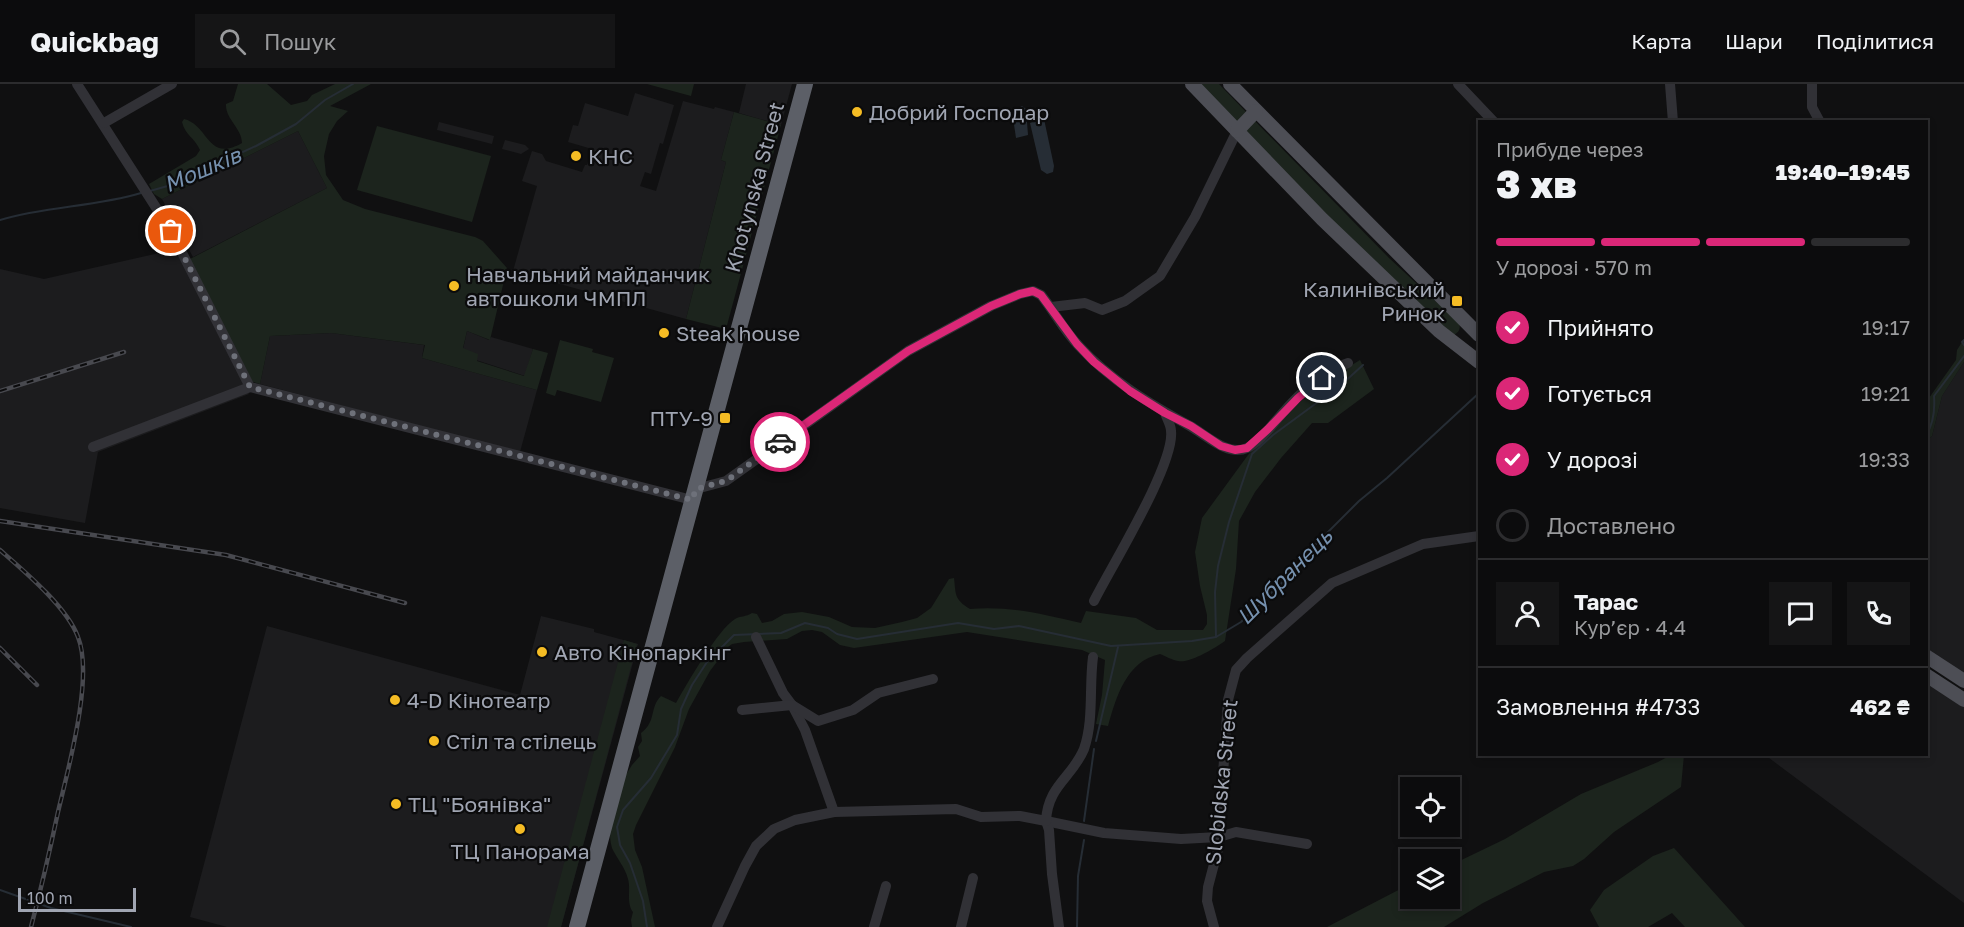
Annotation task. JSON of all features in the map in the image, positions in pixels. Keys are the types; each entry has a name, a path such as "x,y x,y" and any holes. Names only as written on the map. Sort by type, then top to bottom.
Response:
{"highway":[{"name":"Khotynska Street","path":"577,927 805,84"}],"main road":[{"path":"1192,84 1322,219 1454,344 1478,361"},
{"path":"1230,84 1476,329 1454,344"},
{"path":"1237,131 1256,111"},
{"path":"1928,657 1964,681"},
{"path":"1928,676 1964,700"}],"street":[{"path":"77,84 171,231 250,387"},
{"path":"104,123 172,84"},
{"path":"1458,84 1492,120"},
{"path":"1670,84 1673,120"},
{"path":"1812,84 1812,107 1819,120"},
{"path":"1051,307 1085,303 1102,310 1125,301 1160,276 1195,217 1237,131"},
{"path":"93,447 250,387 694,494 726,481 908,351 991,306 1033,291 1041,295 1077,344 1094,362 1130,391 1221,446 1235,450 1247,448 1298,398 1322,378 1348,363"},
{"path":"1094,601 1168,456 1171,431 1165,413"},
{"name":"Slobidska Street","path":"1215,927 1207,901 1208,887 1216,862 1228,700 1236,670 1332,583 1423,544 1478,536"},
{"path":"756,637 783,693 805,730 834,812"},
{"path":"1059,927 1046,807 1050,796 1077,760 1087,740 1093,657"},
{"path":"742,710 792,705 818,721 853,710 878,693 933,679"},
{"path":"717,927 744,866 765,836 795,820 834,812 956,809 981,817 1020,816 1104,833 1181,839 1219,837 1236,832 1307,844"},
{"path":"961,927 972,878"},
{"path":"874,927 886,886"}],"shaded area":[{"path":"238,84 267,84 291,105 307,101 312,95 335,84 371,84 330,106 348,111 337,121 329,134 324,156 326,175 343,200 365,209 483,241 507,268 490,340 467,331 463,348 478,354 477,361 524,376 533,349 548,353 537,390 422,358 425,345 331,333 270,336 260,384 250,381 190,259 327,188 298,131 162,199 154,194 149,184 196,156 200,150 183,126 184,119 199,128 209,141 222,149 242,143 226,109 226,104 233,101"},
{"path":"647,84 694,84 691,96"},
{"path":"746,84 792,84 781,125 739,113"},
{"path":"1197,84 1219,84 1246,112 1242,119 1235,122"},
{"path":"635,93 674,105 663,144 660,143 651,174 645,172 640,186 656,191 683,101 734,112 721,160 726,162 686,319 513,271 537,186 522,181 532,151 542,154 546,161 582,172 592,149 568,142 573,125 578,126 585,103 628,116"},
{"path":"1022,106 1026,109 1028,135 1016,138 1012,111"},
{"path":"734,112 781,125 726,329 686,319 726,162 721,160"},
{"path":"1044,119 1054,166 1053,172 1047,174 1041,170 1030,123"},
{"path":"1255,121 1389,258 1459,323 1460,329 1457,333 1454,335 1406,296 1244,132"},
{"path":"439,122 494,136 492,144 437,130"},
{"path":"377,126 491,156 472,222 357,190"},
{"path":"298,131 327,188 193,257 162,199"},
{"path":"505,140 525,145 529,149 521,154 502,149"},
{"path":"177,249 249,394 98,452 85,523 0,508 0,269 44,279"},
{"path":"467,331 489,340 491,337 533,349 525,376 476,360 463,349"},
{"path":"331,333 424,345 422,358 537,390 520,452 260,384 270,336"},
{"path":"1964,339 1964,362 1942,396 1932,436 1928,439 1929,398 1956,360 1957,350"},
{"path":"560,340 593,349 592,352 614,358 601,402 557,390 555,396 546,393"},
{"path":"1360,360 1374,389 1328,423 1312,423 1255,492 1239,521 1236,569 1225,641 1189,660 1178,661 1160,654 1139,664 1124,682 1108,726 1096,724 1102,695 1105,660 1082,650 967,632 854,648 840,645 822,632 812,630 802,631 787,639 744,642 728,647 710,671 689,709 675,747 636,825 633,834 635,850 642,867 655,927 632,927 633,912 630,904 629,883 612,848 610,838 619,786 640,756 638,747 642,741 641,733 649,724 657,701 661,696 676,703 712,645 735,619 752,613 757,614 762,623 772,621 784,614 802,612 829,617 852,627 875,628 917,618 931,608 949,579 954,578 957,596 970,609 1013,610 1081,623 1086,611 1136,618 1157,630 1203,630 1207,624 1207,615 1195,552 1202,518 1248,455 1286,414 1321,384"},
{"path":"1964,362 1964,687 1928,661 1928,439 1932,436 1942,396"},
{"name":"ТЦ \"Боянівка\"","path":"541,616 594,629 594,632 638,644 561,927 227,927 190,917 267,626 520,695"},
{"path":"624,640 637,644 561,927 547,927"},
{"path":"1928,679 1964,703 1964,903 1766,756 1928,756"},
{"path":"1669,756 1684,756 1681,787 1614,832 1573,866 1544,872 1483,903 1444,927 1327,927 1400,889 1400,909 1460,909 1460,861 1505,839 1581,794"},
{"path":"1674,848 1745,927 1685,927 1672,913 1648,927 1599,927 1590,910 1604,890 1653,856"}],"waterway":[{"name":"Мошків","path":"150,191 171,185 256,146 296,124 325,100 353,84"},
{"name":"Мошків","path":"0,220 141,193"},
{"name":"Шубранець","path":"1964,340 1962,342 1964,345"},
{"name":"Шубранець","path":"1928,431 1933,416 1934,396 1964,356"},
{"path":"1216,637 1215,592 1218,566 1229,522 1252,454 1273,435 1341,385 1363,365"},
{"name":"Шубранець","path":"647,927 643,901 630,863 620,845 617,827 623,810 651,778 677,735 681,709 692,685 707,662 734,635 781,633 805,623 828,628 837,634 857,639 958,623 994,629 1019,626 1111,646 1192,641 1216,637 1241,622 1289,576 1307,553 1359,501 1478,394"},
{"path":"1096,741 1118,647"},
{"path":"1084,821 1094,749"},
{"path":"1077,927 1078,876 1084,840"},
{"name":"Шубранець","path":"0,890 51,908 131,927"}],"railway":[{"path":"0,391 124,352"},
{"path":"0,521 226,555 405,603"},
{"path":"0,550 44,590 65,614 78,637 82,654 83,675 78,723 31,927"},
{"path":"0,648 37,685"}],"way so far":[{"path":"171,231 250,387 692,500 696,489 726,481 780,442"}],"place":[{"name":"Добрий Господар","path":"857,112"},
{"name":"КНС","path":"576,156"},
{"name":"Навчальний майданчик автошколи ЧМПЛ","path":"454,286"},
{"name":"Калинівський Ринок","path":"1457,301"},
{"name":"Steak house","path":"664,333"},
{"name":"ПТУ-9","path":"725,418"},
{"name":"Авто Кінопаркінг","path":"542,652"},
{"name":"4-D Кінотеатр","path":"395,700"},
{"name":"Стіл та стілець","path":"434,741"},
{"name":"ТЦ \"Боянівка\"","path":"396,804"},
{"name":"ТЦ Панорама","path":"520,829"}],"route":[{"path":"780,442 908,351 991,306 1033,291 1041,295 1077,344 1094,362 1130,391 1221,446 1235,450 1247,448 1322,378"}]}
